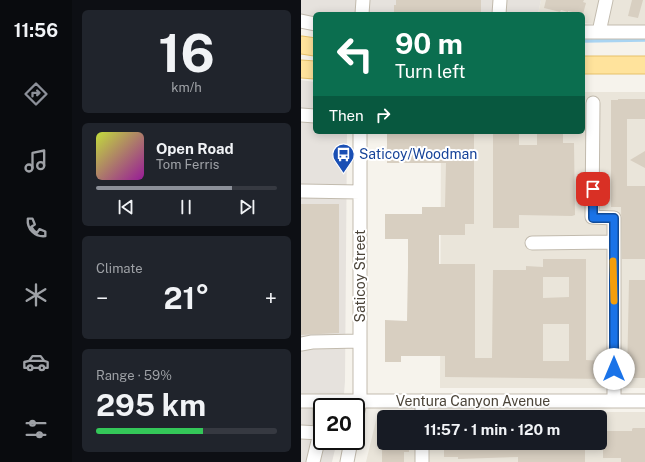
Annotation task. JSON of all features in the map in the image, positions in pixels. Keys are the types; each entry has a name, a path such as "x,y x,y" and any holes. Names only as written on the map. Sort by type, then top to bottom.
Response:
{"main road":[{"path":"301,45 313,47"},
{"path":"585,65 645,65"},
{"path":"301,69 313,70"}],"street":[{"path":"362,12 363,0"},
{"path":"499,12 500,0"},
{"path":"599,32 606,0"},
{"path":"301,21 313,24"},
{"path":"585,32 645,32"},
{"path":"593,103 593,218 614,218 614,401"},
{"path":"301,115 313,116"},
{"name":"Saticoy Street","path":"360,134 360,398"},
{"path":"301,191 360,192"},
{"path":"532,243 613,242"},
{"path":"301,344 312,342 360,341"},
{"name":"Ventura Canyon Avenue","path":"301,401 313,401"},
{"name":"Ventura Canyon Avenue","path":"365,401 645,401"},
{"path":"422,401 422,410"},
{"path":"301,432 313,433"},
{"path":"313,462 316,450"},
{"path":"347,462 349,450"},
{"path":"422,450 422,462"}],"shaded area":[{"path":"301,0 541,0 538,12 313,12 313,22 301,22"},
{"path":"541,0 645,0 645,25 613,26 585,23 585,12 538,12"},
{"path":"301,80 313,82 313,134 347,134 344,398 313,398 313,450 335,450 332,462 301,462"},
{"path":"585,92 645,92 645,388 440,388 441,134 585,134"},
{"path":"607,412 645,412 645,462 366,462 377,416 377,450 607,450"}],"building":[{"path":"396,0 481,0 481,12 394,12 394,5 396,5"},
{"path":"546,0 584,0 583,2 586,3 584,12 568,12 561,10 560,12 544,8"},
{"path":"632,0 643,0 638,18 628,16"},
{"path":"645,99 645,119 627,119 627,186 645,186 645,259 622,259 621,207 611,207 611,100"},
{"path":"387,134 474,134 474,224 465,224 465,235 439,235 439,264 475,264 475,358 492,358 493,270 526,270 526,266 543,267 543,259 586,259 586,360 605,361 605,379 445,377 445,356 401,356 401,362 385,362 385,320 407,321 408,239 385,239 385,214 422,214 422,207 445,207 446,163 387,163","holes":["543,277 569,277 569,297 543,298","543,324 569,324 569,361 543,361"]},
{"path":"493,134 519,134 519,145 537,145 537,134 563,134 563,143 574,143 575,215 519,215 519,228 493,228"},
{"path":"645,151 645,168 630,160"},
{"path":"301,204 339,204 339,333 301,335"},
{"path":"629,280 645,280 645,378 627,378"},
{"path":"645,428 645,462 621,462 621,458 603,458 603,450 607,450 607,431 632,431 632,429"},
{"path":"382,450 409,450 409,452 404,452 404,462 382,462"},
{"path":"444,450 585,450 585,462 518,462 518,457 458,459 458,457 444,457"}],"waterway":[{"path":"585,41 645,40"}],"slow traffic":[{"path":"613,261 614,301"}],"place":[{"name":"Saticoy/Woodman","path":"343,174"}],"route":[{"path":"593,189 593,218 614,218 614,369"}]}
